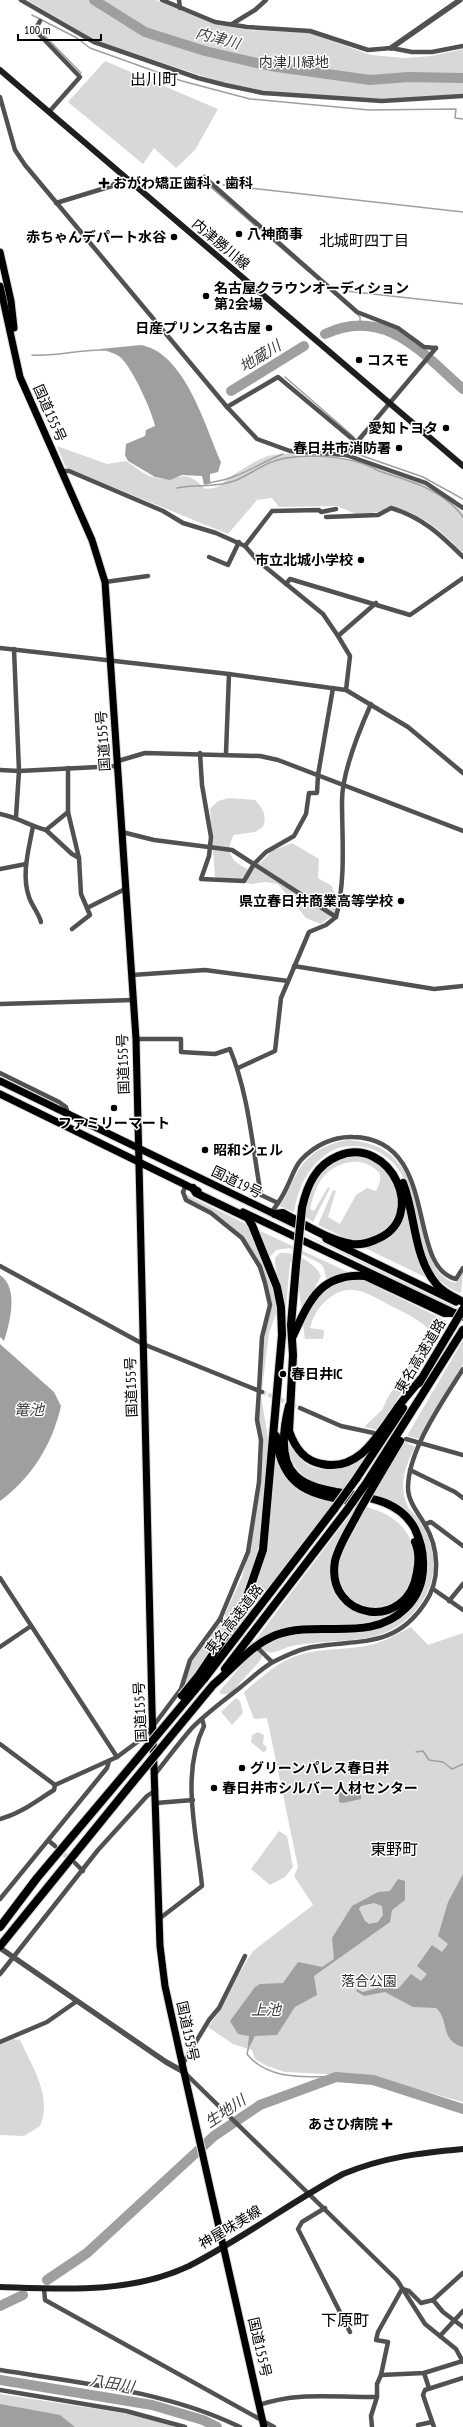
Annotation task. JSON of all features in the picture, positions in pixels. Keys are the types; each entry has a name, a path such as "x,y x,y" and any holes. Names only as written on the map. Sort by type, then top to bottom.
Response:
{"highway":[{"name":"国道155号","path":"0,252 5,302"},
{"name":"国道155号","path":"0,286 25,391 92,540 105,582 136,1039 159,1918 165,1986 264,2424"},
{"name":"国道19号","path":"0,1081 463,1306"},
{"name":"国道19号","path":"0,1094 189,1187 463,1317"},
{"path":"282,1335 288,1319 300,1207 308,1175 325,1157 350,1148 377,1154 392,1165 403,1183 416,1238 432,1278 445,1292 463,1302"},
{"path":"273,1214 283,1213 344,1242 366,1243 382,1238 396,1224 401,1213 401,1192 394,1175 381,1162 367,1154 349,1153 324,1164 309,1183 300,1207"},
{"path":"189,1187 196,1193 248,1218 277,1287 281,1307 282,1335 267,1520 263,1550 242,1611 201,1677"},
{"path":"294,1265 291,1324 293,1336 289,1431 293,1442 302,1455 316,1463 329,1466 342,1465 355,1460 368,1448 421,1379"},
{"path":"293,1336 311,1299 318,1291 334,1280 356,1275 364,1276 444,1314 454,1313"},
{"name":"東名高速道路","path":"1,1926 37,1878 122,1777 335,1508 356,1479 421,1379 463,1309"},
{"name":"東名高速道路","path":"0,1947 213,1685 347,1510 370,1483 463,1330"},
{"path":"213,1685 251,1650 268,1638 294,1631 358,1629 379,1625 402,1612 410,1604 420,1586 424,1563 421,1543 412,1525 400,1512 373,1499 320,1490 301,1479 292,1469 285,1457 283,1430 290,1406"},
{"path":"275,1422 280,1459 286,1472 295,1482 317,1495 380,1506 397,1516 408,1527 416,1545 418,1555 415,1585 404,1601 388,1611 374,1613 349,1604 338,1589 335,1579 336,1559 359,1512 370,1483"}],"main road":[{"name":"内津勝川線","path":"0,70 463,466"},
{"name":"神屋味美線","path":"0,2287 97,2288 132,2283 188,2266 309,2192 343,2174 407,2154 463,2150"}],"street":[{"path":"21,0 94,42 198,78 225,85 263,93 375,101 427,100 463,96"},
{"path":"162,0 215,22 247,28 310,30 368,50 390,48 432,52 463,46"},
{"path":"179,0 180,8"},
{"path":"232,24 255,10 266,0"},
{"path":"390,48 460,0"},
{"path":"40,20 35,30 80,77 49,112"},
{"path":"0,97 15,150 56,203 227,407 257,439 275,447 290,451 346,454 426,484 463,508"},
{"path":"56,203 112,186 123,176"},
{"path":"204,178 357,312 398,328 424,347 436,348 346,454"},
{"path":"227,407 278,377 356,442"},
{"path":"62,471 69,471 163,511 183,523 239,542 245,546 258,561 322,614 338,636 350,656 346,690"},
{"path":"326,517 378,515 391,508 410,514 435,529 463,557"},
{"path":"245,546 272,511 319,510 321,512 336,509"},
{"path":"209,557 228,566 239,542"},
{"path":"105,582 148,576"},
{"path":"286,584 290,579 414,614 463,578"},
{"path":"338,636 376,603"},
{"path":"0,648 229,674 346,690 408,727 463,773"},
{"path":"14,649 19,771 16,817"},
{"path":"226,753 229,674"},
{"path":"200,753 202,785 210,848 201,879 244,881 254,864 266,852 294,836 306,814 309,793 317,793 318,775 333,688"},
{"path":"238,1068 275,1051 281,998 309,932 326,925 336,917 342,860 344,784 362,724 370,704"},
{"path":"0,770 19,771 118,764 145,753 226,753 266,757 344,784 463,831"},
{"path":"68,768 68,812 80,858 81,894 90,916 72,930"},
{"path":"46,830 68,812"},
{"path":"0,814 16,817 33,826 46,830 72,854 80,858"},
{"path":"33,826 25,878 28,895 41,922"},
{"path":"122,832 154,840 232,850 336,917"},
{"path":"0,869 26,864"},
{"path":"87,908 125,889"},
{"path":"294,966 434,989 463,986"},
{"path":"132,975 205,970 288,981"},
{"path":"0,1004 133,1000"},
{"path":"136,1039 182,1039 182,1052 214,1054 230,1050 238,1068 247,1102 260,1194 278,1203"},
{"path":"0,1074 59,1102 66,1107 68,1114"},
{"path":"273,1214 295,1169 314,1149 339,1138 369,1139 391,1151 405,1166 410,1177 427,1238 440,1271 446,1277 456,1279 463,1268"},
{"path":"0,1819 13,1816 54,1790 55,1785 117,1757 140,1740 154,1725 181,1690 190,1660 220,1620 246,1558 253,1526 259,1482 261,1440 257,1420 260,1391 262,1337 270,1305 260,1267 242,1238 211,1213 186,1200 183,1192 189,1187"},
{"path":"0,1266 143,1344 260,1391"},
{"path":"156,1774 202,1719 272,1662 301,1649 361,1643 391,1635 408,1624 425,1603 433,1589 436,1566 435,1549 425,1524 413,1507 408,1490 410,1470 421,1443 442,1402 463,1369"},
{"path":"300,1408 341,1426 374,1433"},
{"path":"406,1439 463,1455"},
{"path":"410,1470 455,1492 463,1498"},
{"path":"425,1524 431,1522 463,1546"},
{"path":"0,1578 117,1757"},
{"path":"449,1601 463,1584"},
{"path":"433,1589 463,1610"},
{"path":"220,1620 230,1626"},
{"path":"0,1647 32,1626"},
{"path":"259,1649 272,1662"},
{"path":"159,1918 202,1886 190,1779 199,1736 204,1726 202,1719"},
{"path":"0,1744 55,1785"},
{"path":"0,1899 49,1841 107,1768 109,1761"},
{"path":"0,1974 83,1871 147,1796 156,1790"},
{"path":"156,1803 193,1800"},
{"path":"49,1841 55,1846"},
{"path":"75,1863 83,1871"},
{"path":"0,1947 166,2062 183,2068 397,2280 425,2324 456,2349 463,2361 424,2372 381,2375"},
{"path":"183,2068 208,2020 219,2008 245,1956"},
{"path":"0,2042 47,2022 77,2000"},
{"path":"325,2208 302,2222 298,2229 350,2332"},
{"path":"402,2289 409,2290 421,2303 433,2300 463,2273"},
{"path":"44,2288 45,2300 264,2424 274,2427"},
{"path":"372,2427 371,2416 378,2397 377,2384 381,2375 388,2342 376,2340 378,2332 402,2289"},
{"path":"433,2300 454,2321 463,2327"},
{"path":"440,2336 463,2311"},
{"path":"0,2370 129,2391 209,2413 240,2427"},
{"path":"424,2372 429,2388"},
{"path":"418,2425 433,2424 424,2395 429,2388 463,2378"},
{"path":"0,2390 126,2411 185,2427"},
{"path":"260,2405 278,2398 298,2396 332,2398 344,2395 378,2397"}],"green space":[{"name":"内津川緑地","path":"27,0 155,0 216,24 247,30 310,33 371,55 405,58 431,56 463,49 463,95 397,99 346,98 264,91 226,84 95,40"},
{"path":"105,61 218,109 195,150 176,168 154,148 143,164 68,102"},
{"path":"57,446 107,464 126,461 150,476 161,479 185,476 191,478 205,489 218,486 228,478 258,460 268,456 287,453 313,454 373,466 402,475 429,486 450,499 463,513 463,553 438,530 422,518 390,506 378,512 358,515 337,506 279,507 272,498 257,500 228,534 66,468"},
{"path":"229,798 255,800 262,809 265,819 263,827 255,832 234,835 231,841 230,851 234,860 248,869 261,862 272,851 292,843 319,859 318,878 332,886 338,911 321,924 306,918 278,884 266,882 251,884 215,877 210,809 218,801"},
{"path":"348,1140 372,1145 390,1154 402,1168 417,1203 427,1245 434,1265 443,1277 456,1283 463,1273 461,1293 441,1282 428,1265 421,1244 411,1198 403,1177 390,1160 369,1148 351,1146 333,1150 317,1162 306,1176 296,1202 294,1212 279,1206 286,1196 298,1171 309,1157 331,1144"},
{"path":"352,1155 369,1158 384,1166 398,1191 398,1209 392,1224 385,1233 363,1240 350,1240 318,1225 333,1190 336,1191 328,1217 340,1224 356,1195 367,1188 376,1191 380,1182 380,1175 378,1171 369,1165 357,1162 345,1163 327,1173 318,1185 310,1209 314,1211 328,1187 330,1188 313,1222 304,1216 311,1186 328,1163"},
{"path":"155,1161 463,1311 463,1313"},
{"path":"185,1194 248,1225 276,1298 277,1311 269,1333 262,1389 260,1384 265,1332 271,1305 268,1286 262,1268 254,1253 232,1228 203,1207 186,1198"},
{"path":"405,1198 431,1280 361,1246 373,1244 388,1237 396,1225"},
{"path":"256,1229 350,1273 327,1281 321,1264 290,1248 276,1250 269,1258"},
{"path":"280,1253 291,1254 304,1259 318,1271 321,1276 302,1311 297,1278 299,1266 290,1262 285,1319 275,1263 275,1258"},
{"path":"361,1279 446,1321 378,1430 364,1427 382,1410 388,1397 431,1332 423,1324 409,1315 368,1294 352,1290 335,1294 316,1312 310,1328 324,1330 323,1339 305,1339 303,1324 314,1301 331,1284 346,1280"},
{"path":"463,1340 463,1364 420,1439 407,1436"},
{"path":"261,1396 269,1444 259,1553 241,1608 239,1608 231,1624 226,1621 225,1614 242,1577 254,1529 261,1483 263,1440 259,1420"},
{"path":"287,1432 297,1454 304,1462 313,1467 332,1469 342,1467 361,1458 368,1452 343,1490 330,1487 309,1480 301,1474 291,1457 288,1446"},
{"path":"404,1441 415,1447 408,1461 404,1476 403,1491 409,1508 426,1532 433,1558 433,1573 429,1588 422,1601 413,1613 402,1623 389,1631 369,1638 298,1645 273,1652 267,1652 260,1648 277,1639 294,1634 372,1630 389,1625 405,1616 417,1602 425,1581 427,1567 427,1553 424,1540 414,1522 404,1511 393,1503 372,1496"},
{"path":"275,1450 283,1471 288,1479 296,1486 313,1496 335,1502 237,1629 252,1598 264,1558"},
{"path":"364,1496 348,1526 332,1582 343,1603 359,1613 380,1616 395,1611 393,1616 366,1625 308,1627 251,1646"},
{"path":"366,1507 389,1516 398,1523 405,1531 414,1550 413,1576 406,1592 393,1606 374,1610 369,1610 358,1604 346,1595 339,1584 338,1571 340,1558 345,1544"},
{"path":"222,1624 229,1627 183,1690 191,1663 218,1625"},
{"name":"落合公園","path":"411,1627 428,1645 463,1633 463,2102 369,2076 285,2072 267,2066 255,2059 252,2050 233,2044 208,2027 221,2008 253,1951 313,1905 294,1876 298,1867 267,1718 254,1719 244,1693 245,1691 275,1667 296,1656 315,1651 354,1648 374,1644"},
{"path":"257,1650 261,1652 262,1657 259,1662 230,1694 221,1694 219,1692 245,1661"},
{"path":"236,1698 240,1701 243,1713 232,1725 221,1712"},
{"path":"258,1732 264,1735 263,1744 267,1747 266,1751 263,1752 251,1742 252,1735"},
{"path":"279,1831 287,1836 293,1867 285,1877 270,1885 251,1869"},
{"path":"12,2039 20,2040 35,2071 43,2093 43,2115 40,2126 24,2136 0,2135 0,2043"},
{"path":"0,2394 123,2413 179,2427 0,2427"}],"water":[{"path":"141,345 156,351 170,362 192,393 221,462 218,472 210,474 210,481 213,483 204,485 202,476 182,475 170,480 155,477 128,461 125,455 126,444 145,436 146,430 155,426 141,390 125,362 120,357 100,349"},
{"path":"0,1275 6,1281 11,1297 9,1324 4,1341 0,1337"},
{"name":"篭池","path":"0,1344 54,1392 61,1406 52,1434 39,1459 22,1482 0,1501"},
{"path":"357,1787 361,1790 361,1799 343,1803 339,1802 339,1792"},
{"path":"463,1874 463,2047 451,2040 443,2018 436,2008 413,2007 385,1992 364,1996 356,1991 357,1989 363,1992 381,1987 398,1989 411,1974 421,1981 427,1974 417,1966 432,1945 442,1952 448,1944 438,1936 448,1902"},
{"name":"上池","path":"398,1879 405,1881 405,1900 392,1910 390,1922 314,1976 317,1995 295,2007 277,2035 255,2036 250,2046 248,2045 249,2036 238,2034 230,2021 255,1987 260,1984 283,1983 298,1962 322,1967 334,1959 332,1938 352,1906 378,1892 390,1891","holes":["374,1903 382,1906 383,1915 378,1922 369,1924 365,1921 359,1909 361,1906"]},
{"path":"0,2404 60,2415 75,2427 0,2427"}],"waterway":[{"name":"内津川","path":"94,0 145,32 205,51 270,66 370,80 408,77 463,78"},
{"path":"32,15 77,38 90,48 182,81 250,99 369,110 456,109 455,118 463,119"},
{"path":"40,31 81,73"},
{"path":"206,183 309,272"},
{"path":"223,185 463,212"},
{"path":"346,291 463,304"},
{"path":"357,314 360,317 360,325"},
{"name":"地蔵川","path":"325,334 346,327 366,326 384,330 417,348 463,389"},
{"name":"地蔵川","path":"231,391 304,346"},
{"path":"32,355 50,355 104,350"},
{"path":"285,377 354,437"},
{"path":"213,482 231,478 283,454"},
{"path":"357,454 423,477 463,499"},
{"path":"177,488 227,483 241,478 272,462 286,458 307,456 340,458 362,463 379,471 425,487 446,499 463,517"},
{"path":"416,1752 423,1751 429,1760 443,1762 452,1769 463,1764"},
{"path":"249,2045 247,2054 256,2063 276,2073 300,2076 336,2077"},
{"name":"生地川","path":"47,2280 87,2253 214,2136 260,2105 336,2077 373,2080 463,2109"},
{"name":"生地川","path":"0,2306 23,2295"},
{"name":"八田川","path":"0,2380 152,2405 203,2420 217,2427"}],"tunnel":[{"path":"262,1392 300,1408"},
{"path":"230,1626 258,1648"},
{"path":"59,1850 72,1861"}],"place":[{"name":"おがわ矯正歯科・歯科","path":"104,183"},
{"name":"八神商事","path":"239,234"},
{"name":"赤ちゃんデパート水谷","path":"174,237"},
{"name":"名古屋クラウンオーディション 第2会場","path":"206,296"},
{"name":"日産プリンス名古屋","path":"269,328"},
{"name":"コスモ","path":"359,360"},
{"name":"愛知トヨタ","path":"446,428"},
{"name":"春日井市消防署","path":"399,448"},
{"name":"市立北城小学校","path":"361,560"},
{"name":"県立春日井商業高等学校","path":"401,901"},
{"name":"ファミリーマート","path":"114,1108"},
{"name":"昭和シェル","path":"205,1150"},
{"name":"春日井IC","path":"283,1374"},
{"name":"グリーンパレス春日井","path":"242,1768"},
{"name":"春日井市シルバー人材センター","path":"214,1788"},
{"name":"あさひ病院","path":"387,2124"}],"district":[{"name":"出川町","path":"154,79"},
{"name":"北城町四丁目","path":"364,240"},
{"name":"東野町","path":"394,1849"},
{"name":"下原町","path":"345,2320"}]}
